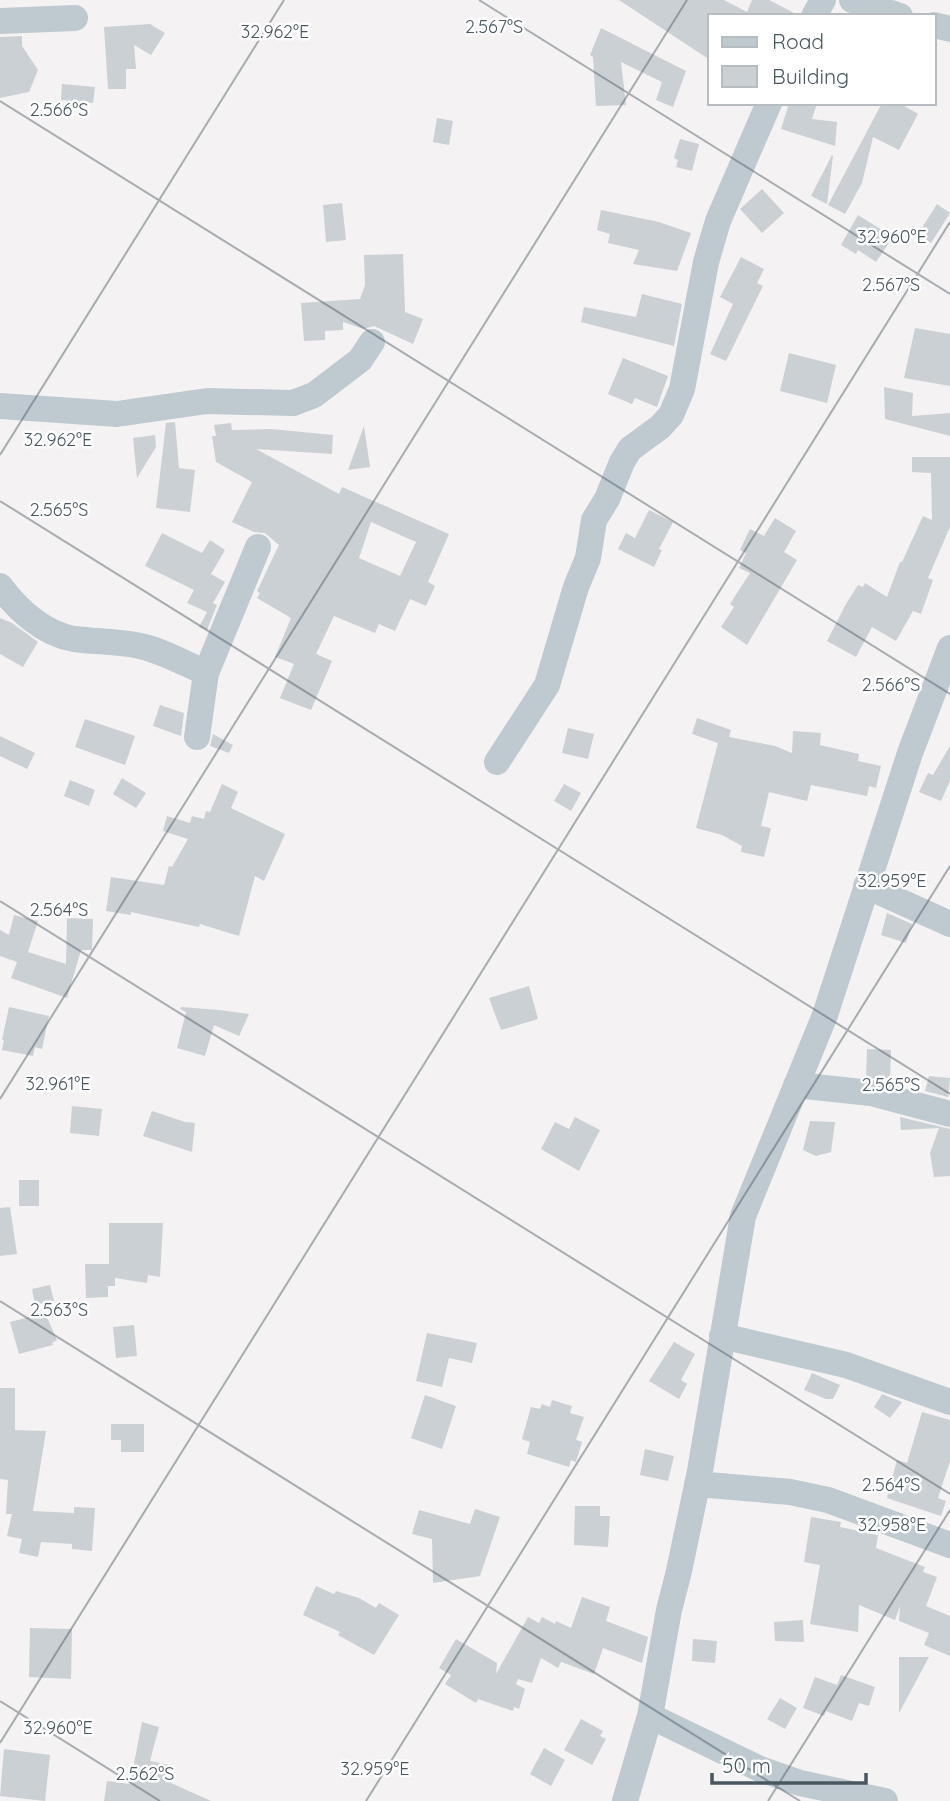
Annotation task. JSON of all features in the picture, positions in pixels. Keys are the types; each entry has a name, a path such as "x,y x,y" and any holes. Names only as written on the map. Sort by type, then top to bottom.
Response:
{"street":[{"path":"852,0 894,14"},
{"path":"0,21 75,18"},
{"path":"497,762 547,685 576,587 588,558 594,520 607,499 622,462 630,449 660,427 671,415 682,389 706,262 718,221 768,105"},
{"path":"0,406 117,414 207,401 293,403 314,395 360,360 372,342"},
{"path":"197,737 206,673 258,547"},
{"path":"0,586 13,604 40,626 71,638 136,645 158,651 206,673"},
{"path":"625,1801 650,1716 668,1610 697,1484 743,1216 825,1015 910,753 950,648"},
{"path":"866,886 950,924"},
{"path":"796,1085 871,1093 950,1114"},
{"path":"722,1336 846,1365 950,1402"},
{"path":"697,1484 790,1492 828,1500 950,1545"},
{"path":"650,1716 760,1769 800,1783 885,1801"}],"building":[{"path":"619,0 724,0 747,12 752,0 769,0 796,14 708,14 708,59"},
{"path":"150,24 165,33 151,55 134,45 136,69 126,69 126,89 108,89 104,27"},
{"path":"601,28 686,71 673,107 656,100 662,82 621,62 626,105 596,106 593,57 590,55"},
{"path":"22,36 22,46 38,70 29,92 0,98 0,37"},
{"path":"62,84 95,87 93,103 61,100"},
{"path":"788,105 816,105 812,119 837,122 835,146 781,129"},
{"path":"881,105 902,105 918,114 899,150 873,137 862,183 845,214 828,205"},
{"path":"437,118 453,121 449,145 433,142"},
{"path":"680,139 699,144 692,171 676,167 678,160 674,158"},
{"path":"833,156 827,204 811,196"},
{"path":"762,189 784,213 762,233 740,209"},
{"path":"342,203 346,240 326,242 323,205"},
{"path":"937,204 950,213 931,243 918,234"},
{"path":"601,210 659,222 691,233 677,271 633,264 639,250 608,243 610,234 597,230"},
{"path":"858,215 893,237 876,262 858,250 856,254 841,245"},
{"path":"403,254 405,312 423,319 413,344 374,326 363,329 343,322 343,330 325,331 325,340 304,341 301,303 360,299 365,285 364,255"},
{"path":"741,257 764,269 757,283 763,286 726,361 710,354 733,304 720,297"},
{"path":"642,294 682,304 674,346 581,322 584,307 636,317"},
{"path":"915,328 950,334 950,386 904,378"},
{"path":"789,353 836,365 827,403 780,391"},
{"path":"623,358 668,376 657,407 635,398 632,404 608,394"},
{"path":"884,387 913,393 912,416 950,413 950,436 885,419"},
{"path":"175,422 179,468 195,470 190,512 156,508 166,423"},
{"path":"231,423 232,430 271,429 333,435 332,454 256,449 339,494 342,487 449,534 428,582 435,586 426,606 410,599 395,631 379,624 375,633 334,616 316,654 332,661 311,710 280,698 294,664 275,657 291,618 257,598 260,593 257,591 279,545 265,533 254,532 232,522 252,482 216,462 212,436 216,436 214,425","holes":["371,522 416,542 400,576 359,558"]},
{"path":"364,426 370,467 348,470"},
{"path":"155,435 156,447 137,478 133,438"},
{"path":"912,457 950,457 950,527 928,578 933,580 921,614 913,611 896,641 872,627 856,657 827,641 846,604 858,585 863,587 865,583 887,597 900,562 923,516 932,520 931,473 912,472"},
{"path":"649,510 673,522 659,549 662,550 654,567 618,549 626,533 635,538"},
{"path":"775,518 796,531 784,552 797,560 747,645 721,627 734,607 730,604 750,573 739,568 746,553 740,550 750,529 764,536"},
{"path":"162,533 202,553 210,540 225,550 211,574 225,582 213,603 217,605 207,630 199,627 207,612 187,603 194,590 145,566"},
{"path":"0,618 12,623 38,642 23,667 0,654"},
{"path":"160,705 184,713 181,736 153,726"},
{"path":"697,718 731,730 729,737 775,746 792,753 793,731 821,733 820,745 859,754 858,761 881,766 876,788 869,786 867,796 811,785 807,801 769,792 761,826 771,828 764,857 741,852 742,846 722,835 696,828 718,743 692,734"},
{"path":"85,719 135,736 125,765 75,747"},
{"path":"568,728 594,734 588,759 562,753"},
{"path":"213,734 233,745 229,753 210,746"},
{"path":"0,736 35,753 27,769 0,756"},
{"path":"950,746 950,781 941,801 919,792 928,773 933,775"},
{"path":"122,778 146,793 136,808 113,794"},
{"path":"70,780 95,790 89,806 64,796"},
{"path":"222,784 238,792 231,808 285,834 264,881 255,876 239,936 200,924 199,927 131,912 131,915 106,911 111,877 164,885 169,866 172,867 188,839 163,831 167,816 190,823 192,816 204,819 206,811 210,812"},
{"path":"564,784 581,793 571,811 554,801"},
{"path":"887,913 912,924 906,943 881,935"},
{"path":"14,915 38,921 28,952 66,964 67,918 93,919 92,950 81,950 67,998 11,978 17,962 0,956 0,930 9,935"},
{"path":"529,986 538,1019 501,1030 489,998"},
{"path":"9,1007 49,1016 42,1049 35,1047 33,1056 2,1050"},
{"path":"180,1009 249,1014 239,1036 214,1025 205,1056 177,1048 186,1012"},
{"path":"867,1049 891,1050 890,1082 866,1077"},
{"path":"929,1076 950,1078 948,1097 925,1091"},
{"path":"72,1106 102,1109 99,1136 70,1133"},
{"path":"152,1111 195,1123 192,1152 143,1136"},
{"path":"575,1117 600,1130 579,1171 541,1149 555,1122 569,1129"},
{"path":"900,1117 950,1129 950,1176 934,1177 930,1153 939,1128 901,1130"},
{"path":"810,1121 835,1122 831,1152 816,1156 803,1150"},
{"path":"19,1180 39,1180 39,1206 19,1206"},
{"path":"10,1207 17,1254 0,1256 0,1208"},
{"path":"109,1223 163,1223 160,1277 148,1275 147,1283 115,1278 115,1286 108,1286 108,1297 86,1298 85,1264 109,1264"},
{"path":"50,1285 54,1301 35,1305 32,1289"},
{"path":"45,1313 57,1340 53,1345 19,1354 10,1322"},
{"path":"134,1325 137,1356 116,1358 113,1327"},
{"path":"427,1333 477,1343 472,1363 449,1358 442,1387 416,1381"},
{"path":"674,1342 695,1354 681,1380 687,1384 679,1399 649,1381"},
{"path":"812,1373 840,1385 833,1399 804,1390"},
{"path":"0,1388 15,1388 15,1430 46,1431 33,1511 74,1513 74,1507 95,1508 92,1551 72,1549 72,1544 41,1542 38,1557 19,1553 22,1539 7,1536 12,1514 6,1514 8,1480 0,1479"},
{"path":"882,1394 902,1402 890,1418 874,1407"},
{"path":"425,1395 456,1406 442,1449 411,1438"},
{"path":"552,1400 572,1406 570,1413 584,1417 576,1440 582,1442 576,1462 571,1460 569,1467 527,1454 530,1442 522,1439 531,1407 540,1409 542,1404 550,1407"},
{"path":"922,1412 950,1420 950,1461 938,1498 946,1501 941,1516 887,1498 897,1460 907,1463"},
{"path":"111,1424 144,1424 144,1452 121,1452 121,1440 111,1440"},
{"path":"645,1449 674,1456 668,1481 640,1475"},
{"path":"575,1506 600,1506 600,1516 610,1516 608,1547 574,1545"},
{"path":"475,1509 500,1517 480,1576 433,1583 432,1539 412,1534 419,1510 470,1524"},
{"path":"811,1517 841,1522 840,1527 878,1535 876,1548 925,1567 923,1572 937,1577 926,1606 950,1616 950,1656 924,1645 929,1633 899,1621 900,1606 895,1620 859,1605 858,1632 810,1624 820,1565 804,1562"},
{"path":"316,1586 334,1594 336,1591 359,1598 376,1608 379,1603 399,1615 374,1655 338,1635 340,1632 303,1615"},
{"path":"582,1597 610,1607 606,1621 648,1637 642,1663 603,1648 594,1674 561,1662 558,1668 541,1658 532,1683 518,1679 516,1684 525,1689 519,1709 514,1707 513,1711 478,1699 476,1703 445,1684 451,1675 439,1668 456,1639 497,1663 496,1674 528,1617 539,1623 542,1617 571,1628"},
{"path":"803,1620 804,1642 775,1641 774,1622"},
{"path":"30,1628 72,1629 71,1679 29,1677"},
{"path":"693,1639 717,1641 715,1663 692,1661"},
{"path":"899,1657 929,1657 899,1713"},
{"path":"841,1675 875,1687 869,1706 859,1703 852,1721 826,1711 824,1716 803,1708 815,1677 837,1685"},
{"path":"780,1698 797,1708 785,1729 767,1719"},
{"path":"581,1719 603,1731 600,1736 606,1739 592,1765 564,1750"},
{"path":"142,1722 159,1727 150,1761 174,1766 171,1783 211,1801 104,1801 107,1781 130,1784"},
{"path":"544,1748 565,1760 551,1786 530,1774"},
{"path":"4,1749 50,1755 45,1801 0,1796"}]}
